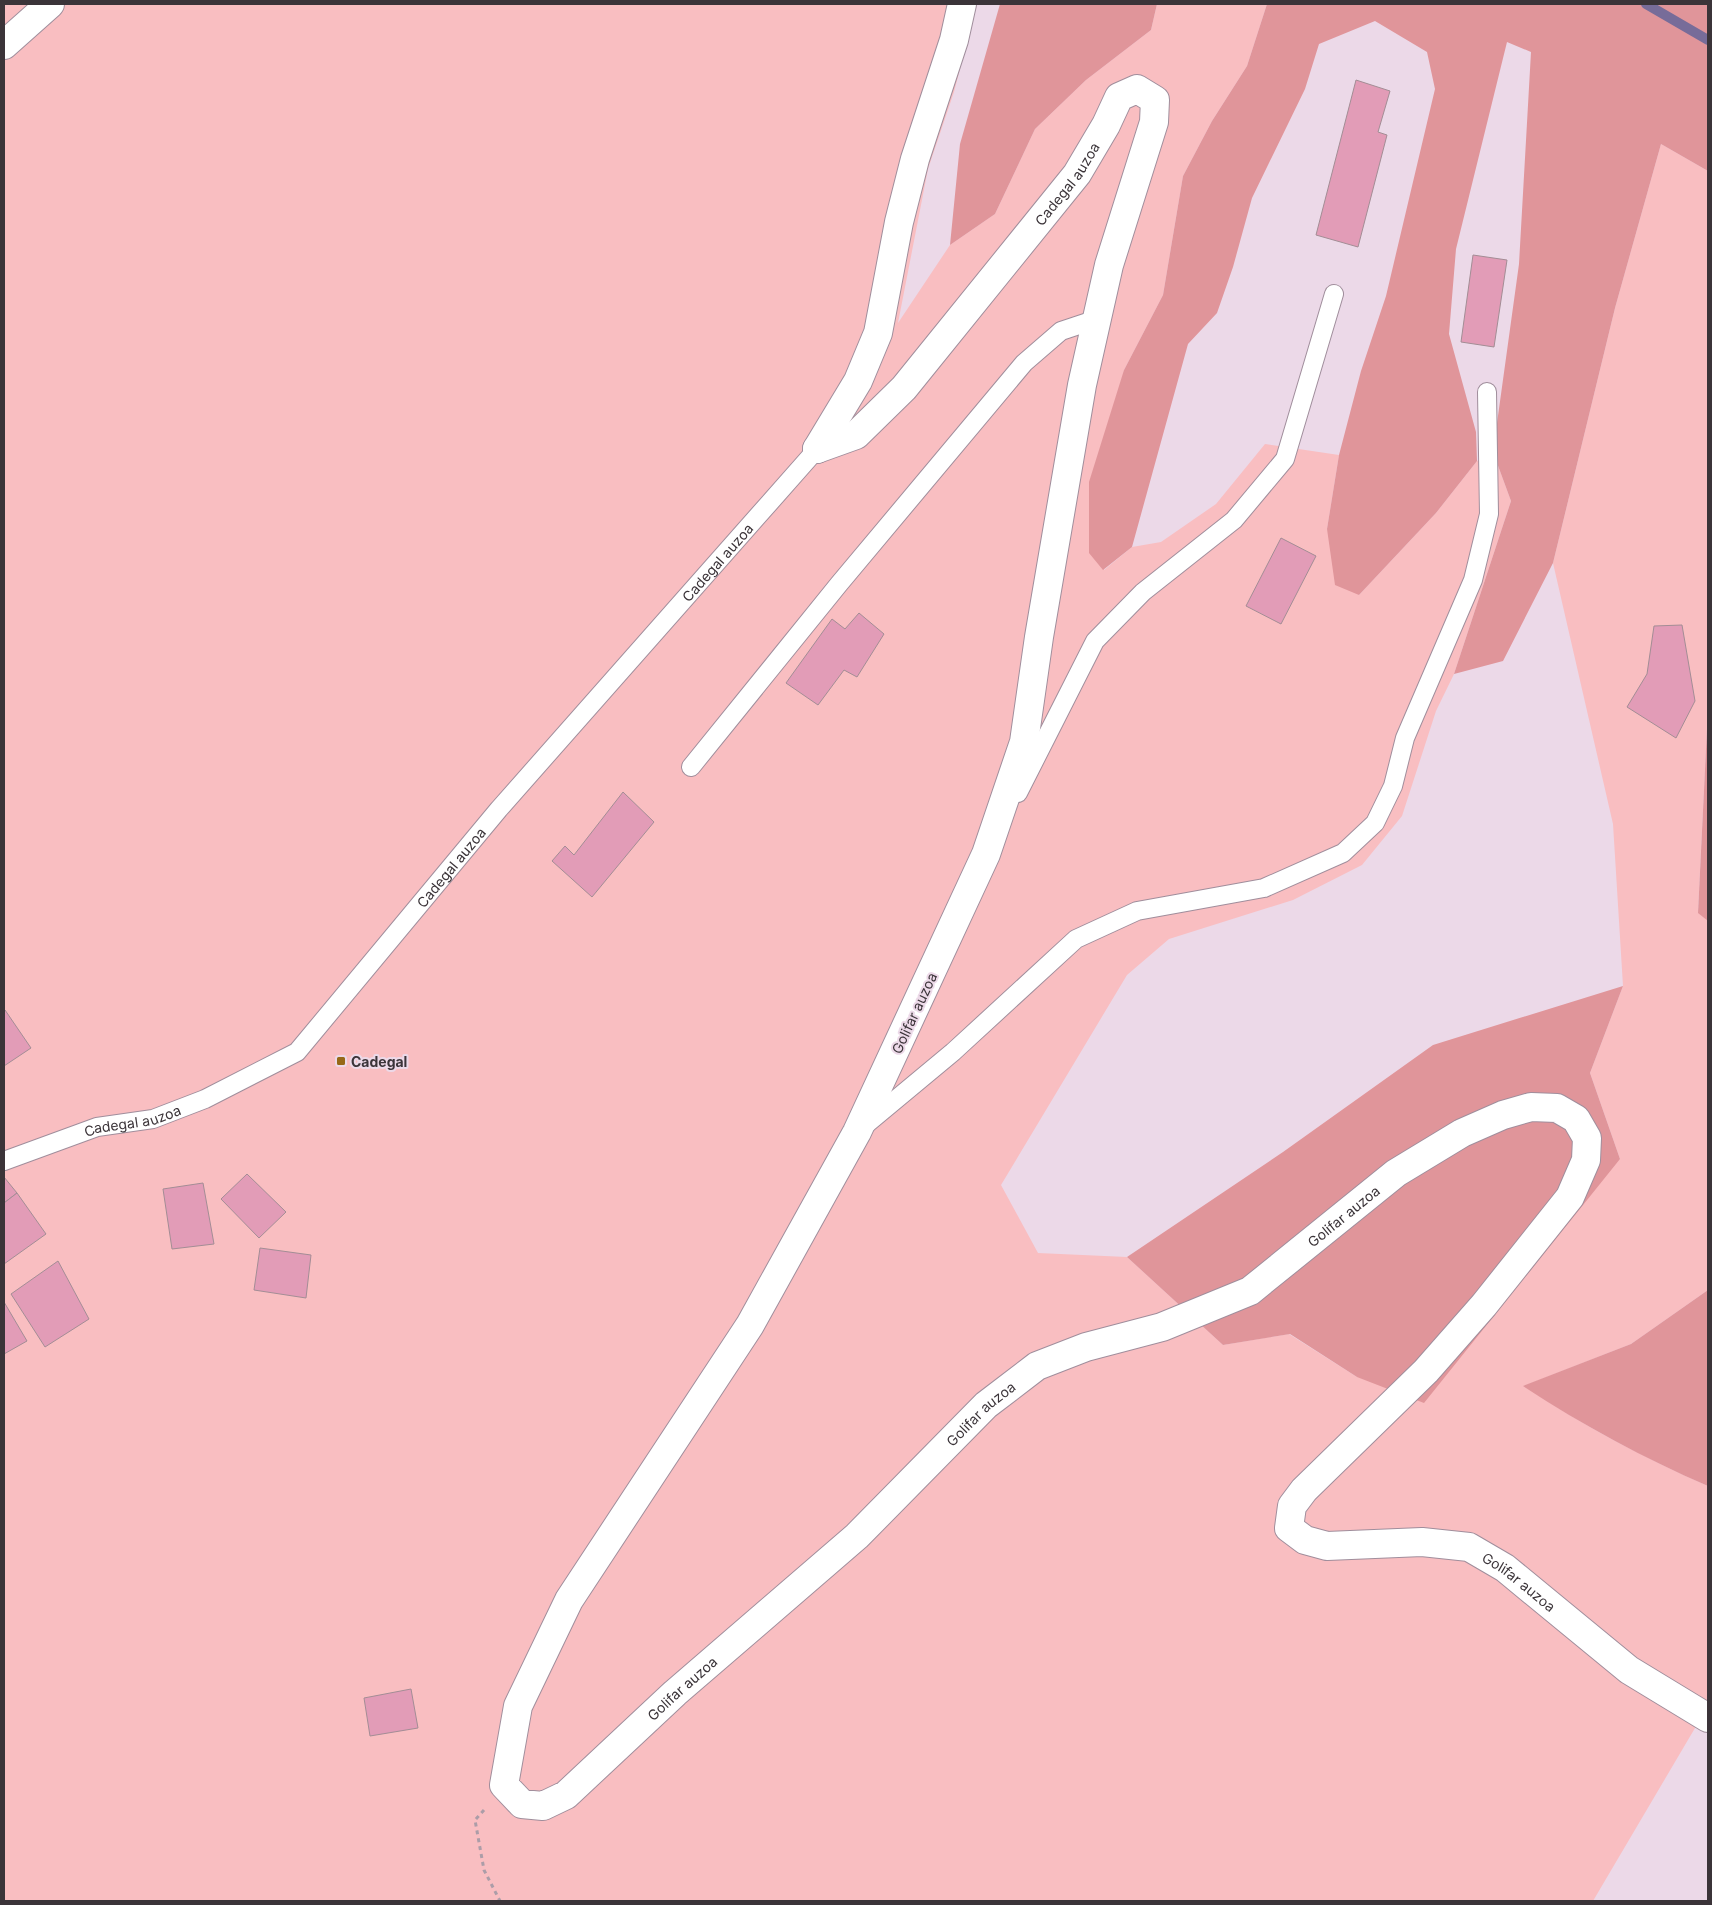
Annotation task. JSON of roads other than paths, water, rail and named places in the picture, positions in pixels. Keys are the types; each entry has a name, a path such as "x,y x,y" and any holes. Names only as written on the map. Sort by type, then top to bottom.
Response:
{"street":[{"path":"4,45 50,4"},
{"name":"Cadegal auzoa","path":"817,448 858,381 878,333 899,222 915,159 954,40 962,4"},
{"name":"Cadegal auzoa","path":"817,448 856,435 904,388 1077,174 1120,97 1137,89 1155,100 1154,122 1109,265 1082,385 1039,637 1024,742 986,854"},
{"name":"Golifar auzoa","path":"986,854 857,1132 750,1326 569,1600 518,1706 504,1785 522,1804 543,1806 566,1795 682,1686 857,1536 986,1405 1037,1366 1086,1347 1162,1327 1250,1291 1396,1173 1462,1134 1503,1115 1531,1107 1557,1108 1576,1119 1587,1138 1586,1160 1570,1197 1484,1305 1426,1371 1304,1490 1292,1506 1289,1528 1305,1540 1327,1546 1422,1542 1468,1547 1505,1568 1629,1670 1708,1718"}],"lane":[{"path":"986,854 1095,641 1143,592 1234,520 1285,460 1334,294"},
{"path":"690,767 839,584 1024,363 1061,330 1097,319"},
{"path":"857,1132 952,1052 1076,939 1137,911 1264,888 1343,853 1375,823 1393,786 1405,738 1473,580 1489,514 1487,392"},
{"name":"Cadegal auzoa","path":"4,1160 98,1127 152,1119 205,1099 297,1052 499,809 817,448"}],"waterway":[{"path":"1646,4 1708,40"}],"place":[{"name":"Cadegal","path":"341,1061"}]}
